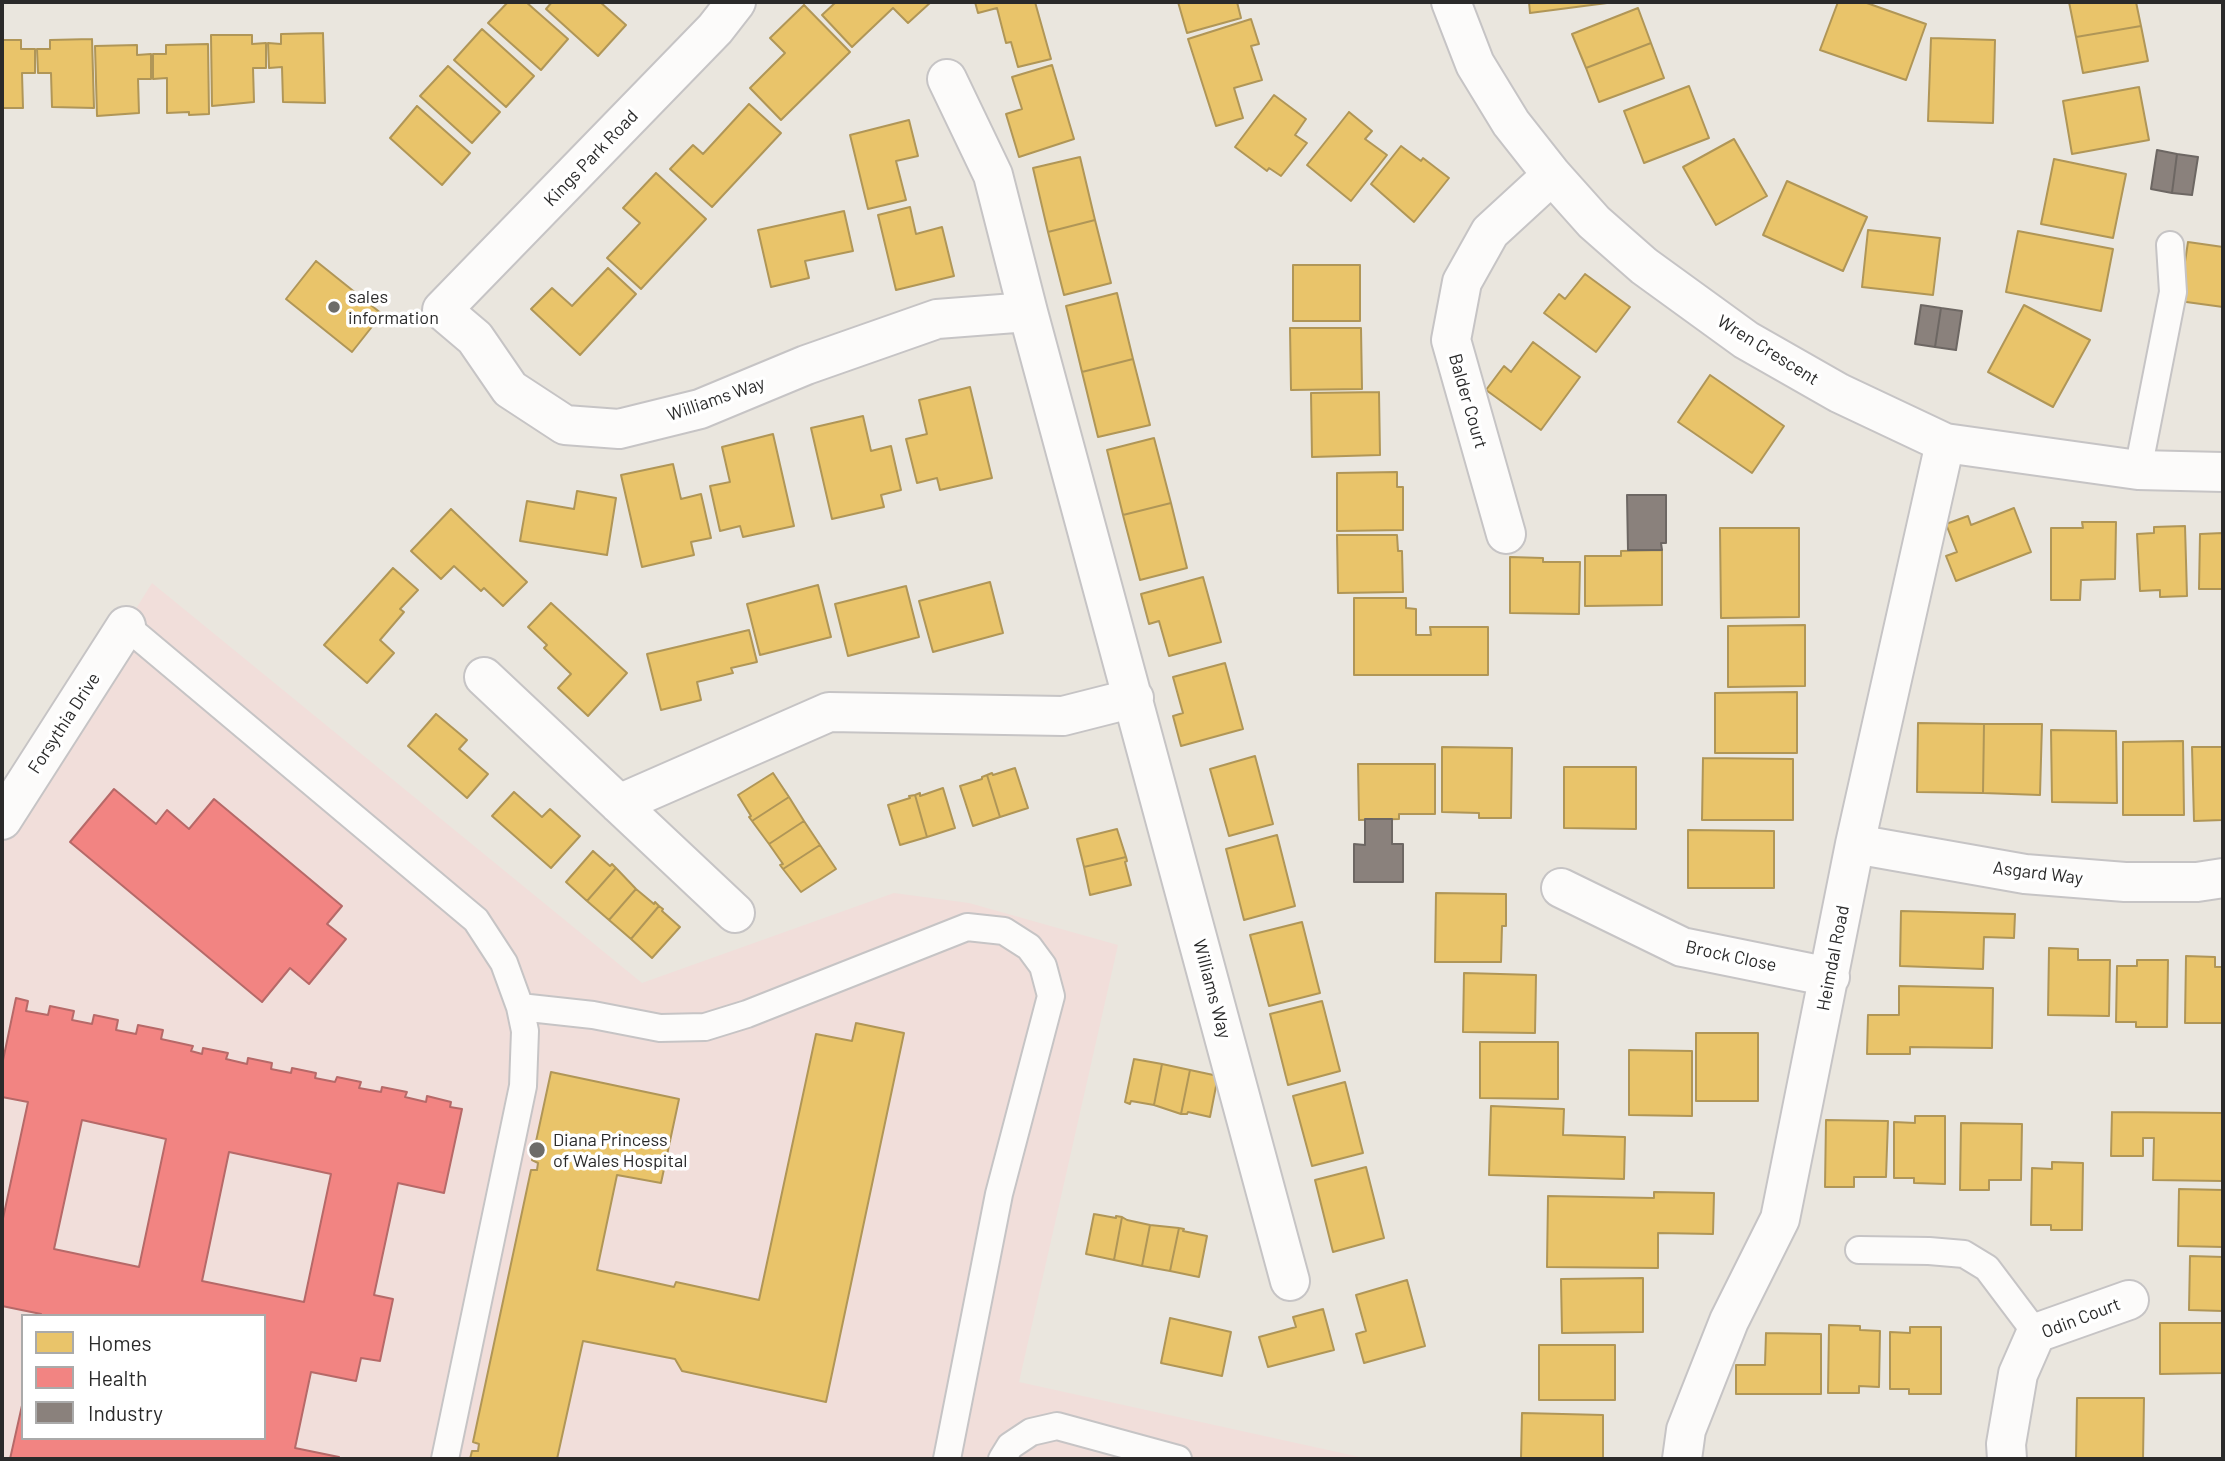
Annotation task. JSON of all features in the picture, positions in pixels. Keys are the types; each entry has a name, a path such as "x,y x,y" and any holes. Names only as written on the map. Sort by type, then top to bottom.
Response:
{"street":[{"name":"Kings Park Road","path":"442,310 715,29 736,2"},
{"name":"Wren Crescent","path":"1451,2 1475,64 1511,123 1552,175 1594,222 1644,266 1746,340 1839,393 1945,443 2137,471 2223,472"},
{"name":"Williams Way","path":"947,79 993,175 1290,1281"},
{"name":"Balder Court","path":"1506,534 1451,340 1462,282 1490,232 1552,175"},
{"name":"Williams Way","path":"442,310 475,338 510,389 565,425 619,429 699,409 806,365 937,319 1028,312"},
{"name":"Heimdal Road","path":"1682,1459 1686,1430 1729,1321 1780,1219 1855,844 1945,443"},
{"name":"Forsythia Drive","path":"2,820 127,626"},
{"path":"484,677 735,913"},
{"path":"619,804 829,712 1063,716 1134,698"},
{"name":"Asgard Way","path":"1855,844 2025,874 2125,882 2197,882 2223,878"},
{"name":"Brock Close","path":"1560,888 1682,947 1830,977"},
{"name":"Odin Court","path":"2007,1459 2006,1444 2018,1374 2036,1334 2129,1300"}],"lane":[{"path":"2137,471 2173,292 2170,245"},
{"path":"127,626 476,920 505,963 525,1031 523,1086 445,1459"},
{"path":"520,1007 593,1015 660,1028 705,1027 747,1014 967,927 1004,931 1029,947 1043,966 1051,996 999,1194 947,1459"},
{"path":"1859,1250 1964,1254 1987,1268 2036,1334"},
{"path":"1002,1459 1010,1446 1031,1432 1057,1426 1178,1459"}],"shaded area":[{"name":"Diana Princess of Wales Hospital","path":"152,583 642,983 894,893 969,903 1118,945 1019,1382 1369,1459 2,1459 2,824"}],"building: Homes":[{"path":"508,2 526,2 568,39 541,70 488,23"},
{"path":"552,2 600,2 626,25 598,56 546,9"},
{"path":"836,2 931,2 908,23 893,8 852,47 822,15"},
{"path":"975,2 1035,2 1051,59 1018,67 1011,42 1006,43 997,8 978,13"},
{"path":"1178,2 1237,2 1241,18 1187,33"},
{"path":"1529,2 1607,2 1607,3 1530,13"},
{"path":"1838,2 1864,2 1926,24 1906,80 1820,50"},
{"path":"2069,2 2136,2 2141,26 2076,37"},
{"path":"804,5 850,52 781,120 750,88 785,53 770,38"},
{"path":"1638,8 1651,43 1586,68 1572,34"},
{"path":"1251,19 1259,44 1251,46 1262,80 1234,88 1243,118 1216,126 1188,39"},
{"path":"2141,26 2148,61 2083,73 2076,37"},
{"path":"482,29 534,76 506,107 454,60"},
{"path":"323,33 325,103 283,102 282,67 269,68 268,43 281,44 281,34"},
{"path":"211,35 252,35 252,44 266,43 266,68 253,68 254,102 212,106"},
{"path":"1931,38 1995,40 1993,123 1928,121"},
{"path":"92,39 94,108 52,107 51,73 38,73 37,49 50,49 50,40"},
{"path":"2,40 21,40 21,49 35,49 35,73 22,73 23,108 2,108"},
{"path":"1651,43 1664,78 1599,102 1586,68"},
{"path":"208,44 209,114 167,113 167,78 153,79 153,54 166,54 166,45"},
{"path":"137,45 137,55 151,54 151,79 138,79 139,113 97,116 95,46"},
{"path":"1052,65 1074,139 1019,157 1006,114 1022,109 1012,77"},
{"path":"448,66 500,112 472,143 420,96"},
{"path":"1689,86 1709,138 1644,163 1624,111"},
{"path":"2139,87 2149,140 2072,154 2063,101"},
{"path":"1274,95 1306,119 1295,135 1307,143 1281,176 1269,168 1267,171 1235,147"},
{"path":"749,104 781,133 712,207 670,169 693,145 703,154"},
{"path":"417,106 470,153 442,185 390,138"},
{"path":"1349,112 1372,131 1365,139 1387,155 1351,201 1307,165"},
{"path":"909,120 918,156 896,161 906,200 868,209 850,135"},
{"path":"1734,139 1767,196 1716,225 1683,167"},
{"path":"1401,146 1421,161 1423,158 1449,178 1414,222 1371,184"},
{"path":"1080,157 1095,220 1048,232 1033,168"},
{"path":"2054,159 2126,174 2113,238 2041,224"},
{"path":"656,173 706,219 641,289 607,258 640,223 623,208"},
{"path":"1787,181 1867,217 1843,271 1763,235"},
{"path":"910,207 916,234 942,227 954,276 896,290 878,215"},
{"path":"844,211 853,251 805,261 809,278 771,287 758,230"},
{"path":"1095,220 1111,283 1064,295 1048,232"},
{"path":"1868,230 1940,238 1933,295 1862,287"},
{"path":"2018,231 2113,249 2101,311 2006,292"},
{"path":"2188,242 2223,247 2223,307 2179,301"},
{"name":"sales information","path":"316,261 382,314 352,352 286,299"},
{"path":"1293,265 1360,265 1360,321 1293,321"},
{"path":"608,268 636,294 580,355 531,309 552,288 572,306"},
{"path":"1585,274 1630,307 1596,352 1544,313 1559,294 1565,299"},
{"path":"1117,293 1133,359 1082,372 1066,306"},
{"path":"2024,305 2090,340 2053,407 1988,372"},
{"path":"1290,328 1361,328 1362,389 1291,390"},
{"path":"1533,342 1580,377 1541,430 1486,390 1504,366 1511,372"},
{"path":"1133,359 1150,425 1098,437 1082,372"},
{"path":"1710,375 1784,426 1752,473 1678,422"},
{"path":"970,387 992,478 940,490 937,478 917,483 906,439 927,434 919,400"},
{"path":"1379,392 1380,455 1312,457 1311,393"},
{"path":"863,416 871,451 891,446 901,490 881,495 884,507 832,519 811,428"},
{"path":"773,434 794,526 743,537 740,526 720,531 710,486 730,482 722,447"},
{"path":"1154,438 1171,503 1123,515 1107,450"},
{"path":"673,464 681,499 701,494 711,538 691,542 694,555 642,567 621,475"},
{"path":"1397,472 1397,487 1403,487 1403,530 1337,531 1337,473"},
{"path":"577,491 616,498 607,555 520,541 527,501 574,509"},
{"path":"1171,503 1187,568 1140,580 1123,515"},
{"path":"2014,508 2031,552 1956,581 1946,556 1957,552 1946,524 1968,516 1971,525"},
{"path":"451,509 527,582 503,606 484,588 481,591 454,566 441,579 411,551"},
{"path":"2082,522 2116,522 2115,579 2081,580 2080,600 2051,600 2051,528 2083,528"},
{"path":"2185,526 2187,596 2160,597 2160,590 2140,591 2137,534 2154,533 2154,527"},
{"path":"1720,528 1799,528 1799,617 1721,618"},
{"path":"2223,533 2223,589 2199,589 2200,534"},
{"path":"1337,535 1397,535 1398,551 1402,551 1403,592 1338,593"},
{"path":"1662,550 1662,605 1585,606 1585,556 1621,556 1621,551"},
{"path":"1510,557 1543,558 1543,562 1580,562 1579,614 1510,613"},
{"path":"393,568 418,590 400,609 404,612 380,640 394,653 367,683 324,645"},
{"path":"1203,577 1221,642 1169,656 1159,621 1149,624 1141,594"},
{"path":"990,582 1003,633 933,652 919,601"},
{"path":"818,585 831,637 760,655 747,604"},
{"path":"906,586 919,637 848,656 835,604"},
{"path":"1354,598 1406,598 1406,608 1416,609 1416,635 1431,635 1430,627 1488,627 1488,675 1354,675"},
{"path":"551,603 627,673 588,716 558,688 571,674 544,648 547,645 528,627"},
{"path":"1805,625 1805,686 1728,687 1728,626"},
{"path":"749,630 757,662 731,668 733,673 697,682 701,700 661,710 647,654"},
{"path":"1225,663 1243,729 1181,746 1173,716 1183,713 1173,677"},
{"path":"1797,692 1797,753 1715,753 1715,693"},
{"path":"436,714 467,740 459,749 488,774 467,798 408,746"},
{"path":"1918,723 1984,724 1983,793 1917,792"},
{"path":"1984,724 2042,724 2040,795 1983,793"},
{"path":"2051,730 2116,731 2117,803 2052,802"},
{"path":"2183,741 2184,815 2123,815 2123,742"},
{"path":"1442,747 1512,748 1511,818 1479,818 1479,813 1442,812"},
{"path":"2192,747 2223,747 2223,820 2194,821"},
{"path":"1255,756 1273,824 1229,836 1210,769"},
{"path":"1703,758 1793,759 1793,820 1702,820"},
{"path":"1358,764 1435,764 1435,814 1399,814 1399,819 1359,820"},
{"path":"1564,767 1636,767 1636,829 1564,828"},
{"path":"1015,768 1028,808 1000,817 987,775"},
{"path":"773,773 789,797 752,821 738,795"},
{"path":"987,775 1000,817 973,826 960,786"},
{"path":"943,788 955,828 927,837 915,795 920,793 920,796"},
{"path":"514,792 542,817 550,809 580,836 551,868 492,816"},
{"path":"915,795 927,837 900,845 888,805"},
{"path":"789,797 804,821 769,844 752,821"},
{"path":"804,821 820,845 783,869 780,865 783,864 769,844"},
{"path":"1117,829 1126,857 1084,867 1077,839"},
{"path":"1688,830 1774,831 1774,888 1688,888"},
{"path":"1277,835 1295,906 1244,920 1226,849"},
{"path":"820,845 836,869 801,892 783,869"},
{"path":"593,851 616,868 587,901 566,882"},
{"path":"1126,857 1131,885 1090,895 1084,867"},
{"path":"616,868 636,889 609,920 587,901"},
{"path":"636,889 659,906 631,939 609,920"},
{"path":"1436,893 1506,894 1506,926 1502,926 1501,962 1435,962"},
{"path":"659,906 680,927 652,958 631,939"},
{"path":"1901,911 2015,914 2014,938 1984,937 1983,969 1900,966"},
{"path":"1302,922 1320,993 1269,1006 1250,935"},
{"path":"2049,948 2078,949 2078,960 2110,960 2109,1016 2048,1015"},
{"path":"2186,956 2215,957 2215,967 2223,967 2223,1023 2185,1023"},
{"path":"2137,960 2168,960 2167,1027 2136,1027 2136,1022 2116,1022 2117,966 2137,966"},
{"path":"1464,973 1536,975 1535,1033 1463,1032"},
{"path":"1899,986 1993,988 1992,1048 1910,1047 1910,1054 1867,1054 1868,1015 1899,1015"},
{"path":"1322,1001 1340,1071 1288,1085 1270,1014"},
{"path":"856,1023 904,1033 826,1402 682,1371 675,1359 583,1341 557,1459 470,1459 472,1451 478,1451 479,1444 473,1442 531,1170 537,1170 538,1163 532,1160 551,1072 679,1099 661,1183 617,1175 597,1270 674,1287 676,1282 759,1300 816,1034 852,1041"},
{"path":"1696,1033 1758,1033 1758,1101 1696,1101"},
{"path":"1480,1042 1558,1042 1558,1099 1480,1098"},
{"path":"1629,1050 1692,1051 1692,1116 1629,1115"},
{"path":"1134,1059 1162,1064 1154,1105 1125,1102"},
{"path":"1162,1064 1190,1070 1181,1114 1154,1105"},
{"path":"1190,1070 1218,1076 1210,1117 1188,1112 1181,1114"},
{"path":"1345,1082 1363,1153 1312,1166 1293,1096"},
{"path":"1491,1106 1564,1109 1563,1135 1625,1137 1624,1179 1489,1175"},
{"path":"2112,1112 2223,1113 2223,1181 2153,1180 2154,1138 2143,1138 2143,1156 2111,1156"},
{"path":"1915,1116 1945,1116 1945,1184 1914,1183 1914,1178 1894,1178 1894,1122 1915,1123"},
{"path":"1826,1120 1888,1121 1886,1177 1854,1177 1854,1187 1825,1187"},
{"path":"1961,1123 2022,1124 2021,1180 1989,1180 1989,1190 1960,1190"},
{"path":"2052,1162 2083,1163 2082,1230 2051,1230 2051,1225 2031,1225 2032,1168 2052,1169"},
{"path":"1366,1167 1384,1238 1333,1252 1315,1180"},
{"path":"2179,1189 2223,1190 2223,1247 2178,1246"},
{"path":"1654,1192 1714,1193 1713,1234 1658,1233 1658,1268 1547,1267 1548,1196 1654,1198"},
{"path":"1094,1214 1122,1217 1114,1260 1086,1254"},
{"path":"1122,1217 1150,1225 1142,1266 1114,1260"},
{"path":"1150,1225 1179,1228 1170,1271 1142,1266"},
{"path":"1179,1228 1207,1236 1199,1277 1170,1271"},
{"path":"2190,1256 2223,1257 2223,1311 2189,1310"},
{"path":"1643,1278 1643,1332 1562,1333 1561,1279"},
{"path":"1407,1280 1425,1346 1364,1363 1356,1334 1366,1331 1356,1295"},
{"path":"1323,1309 1334,1350 1268,1367 1259,1337 1296,1327 1293,1317"},
{"path":"1170,1318 1231,1332 1222,1376 1161,1363"},
{"path":"2160,1323 2223,1323 2223,1373 2160,1374"},
{"path":"1829,1325 1860,1326 1860,1330 1880,1331 1879,1387 1859,1386 1859,1393 1828,1393"},
{"path":"1910,1327 1941,1327 1941,1394 1909,1394 1909,1389 1890,1389 1890,1332 1910,1333"},
{"path":"1766,1333 1821,1334 1821,1394 1736,1394 1736,1365 1765,1365"},
{"path":"1539,1345 1615,1345 1615,1400 1539,1400"},
{"path":"2077,1398 2144,1398 2143,1459 2076,1459"},
{"path":"1522,1413 1603,1415 1603,1459 1521,1459"}],"building: Health":[{"path":"114,789 156,824 167,810 189,829 214,799 342,906 327,924 346,939 309,984 290,968 262,1002 70,842"},
{"path":"16,998 28,1001 26,1011 48,1015 50,1006 74,1011 72,1020 92,1024 94,1015 118,1020 116,1030 136,1034 138,1025 163,1030 161,1039 193,1046 191,1051 202,1054 203,1048 228,1053 226,1059 247,1064 248,1058 272,1063 271,1069 291,1073 292,1068 316,1073 315,1078 335,1082 337,1077 361,1082 359,1088 381,1092 382,1087 407,1092 405,1097 426,1102 427,1096 451,1102 450,1107 462,1109 444,1193 398,1183 374,1295 393,1299 380,1361 361,1358 356,1381 311,1372 295,1448 339,1459 10,1459 21,1410 21,1440 266,1440 266,1314 41,1314 2,1306 2,1223 28,1102 2,1097 2,1065","holes":["82,1120 166,1139 139,1267 54,1249","229,1152 331,1174 304,1302 202,1281"]}],"building: Industry":[{"path":"2157,150 2177,154 2172,193 2151,189"},
{"path":"2177,154 2198,157 2192,195 2172,193"},
{"path":"1921,305 1941,308 1935,347 1915,344"},
{"path":"1941,308 1962,311 1956,350 1935,347"},
{"path":"1627,495 1666,495 1666,543 1661,543 1662,550 1628,550"},
{"path":"1365,819 1392,819 1392,844 1403,844 1403,882 1354,882 1354,844 1365,845"}],"place":[{"name":"sales information","path":"334,307"},
{"name":"Diana Princess of Wales Hospital","path":"537,1150"}]}
